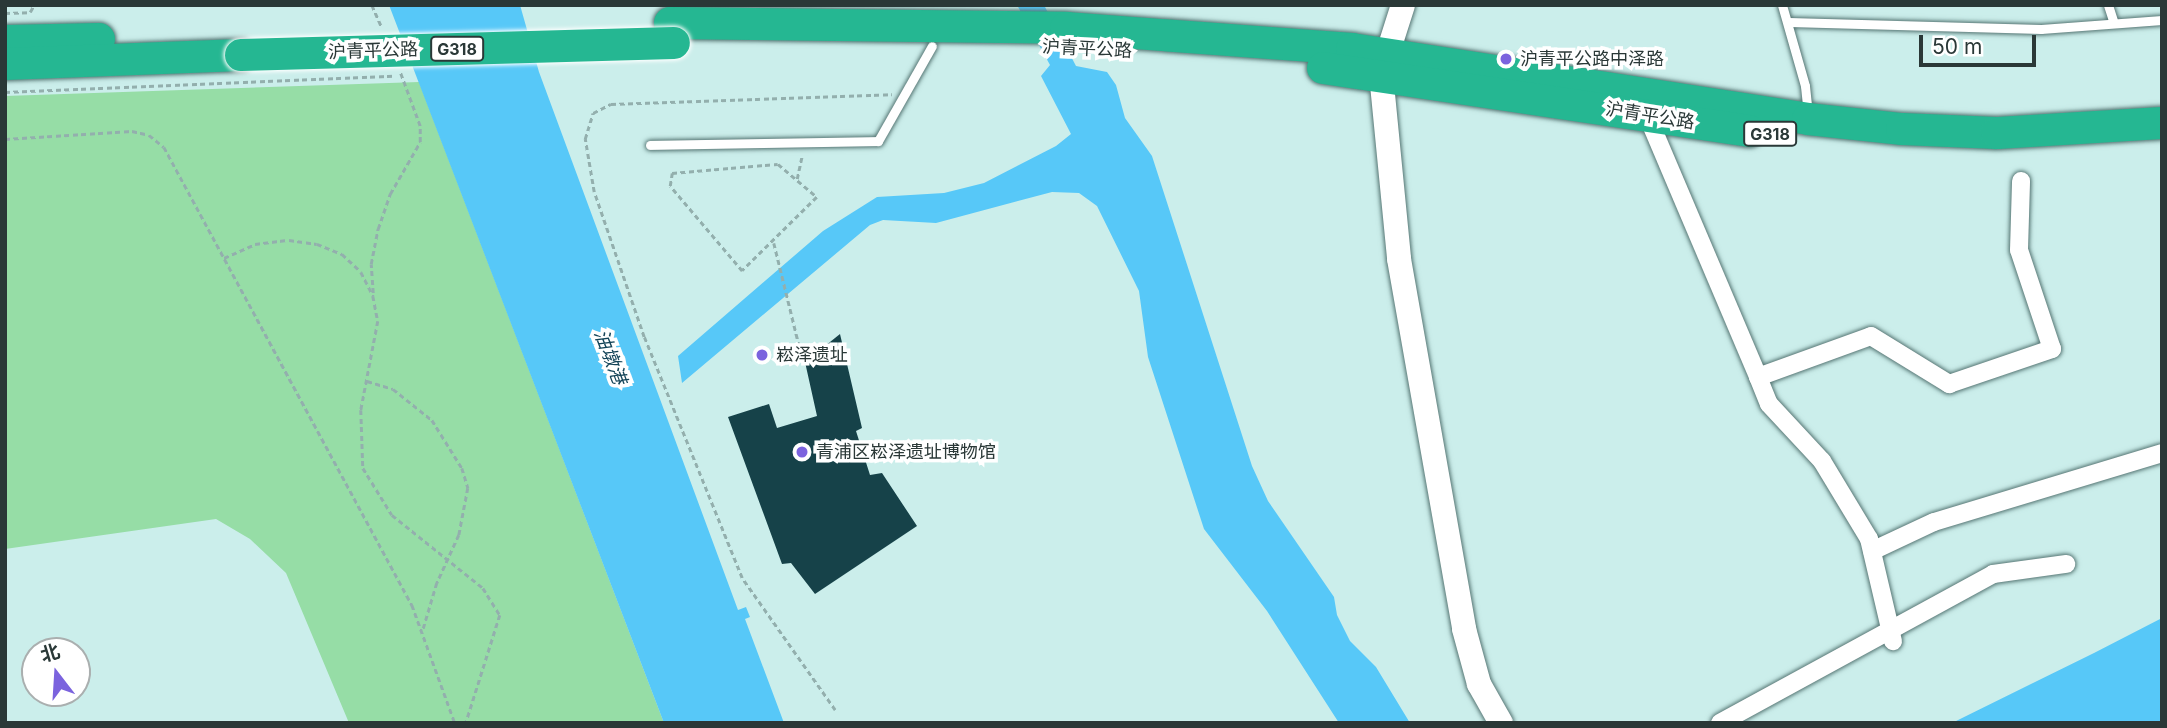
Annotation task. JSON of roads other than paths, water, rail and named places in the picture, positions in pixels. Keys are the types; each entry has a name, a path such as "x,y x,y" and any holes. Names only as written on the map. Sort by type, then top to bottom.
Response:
{"highway":[{"name":"沪青平公路","path":"672,33 932,46 1029,36"},
{"name":"沪青平公路","path":"5,41 241,45 672,33 1029,36 1384,63 1808,119 1997,133 2162,124"},
{"name":"沪青平公路","path":"5,64 241,45"},
{"name":"沪青平公路","path":"1384,63 1647,115 1898,149 2008,154 2162,144"}],"street":[{"path":"1403,5 1384,63 1399,259 1464,629 1479,684 1501,723"},
{"path":"1647,115 1769,404 1822,461 1872,551 1892,636"},
{"path":"1758,377 1871,336 1949,384 2052,349 2019,250 2021,181"},
{"path":"1872,551 1934,522 2162,453"},
{"path":"1720,723 1892,636 1993,575 2066,564"}],"lane":[{"path":"1782,5 1805,86 1808,119"},
{"path":"2108,5 2114,23"},
{"path":"1789,22 2041,29 2162,20"},
{"path":"650,145 878,141 932,46"}],"water":[{"name":"油墩港","path":"389,5 520,5 539,72 738,610 746,607 750,617 745,619 784,723 664,723"},
{"path":"1017,5 1044,5 1076,66 1107,72 1116,85 1125,118 1152,156 1252,466 1268,501 1334,597 1337,615 1350,641 1376,667 1410,723 1339,723 1267,611 1204,529 1148,357 1139,291 1097,206 1079,193 1052,192 936,223 883,220 870,225 682,383 678,356 823,231 877,197 944,193 984,183 1056,146 1071,134 1041,76 1050,65"},
{"path":"2162,618 2162,723 1952,723 2094,653"}],"place":[{"name":"沪青平公路中泽路","path":"1506,59"},
{"name":"崧泽遗址","path":"762,355"},
{"name":"青浦区崧泽遗址博物馆","path":"802,452"}]}
